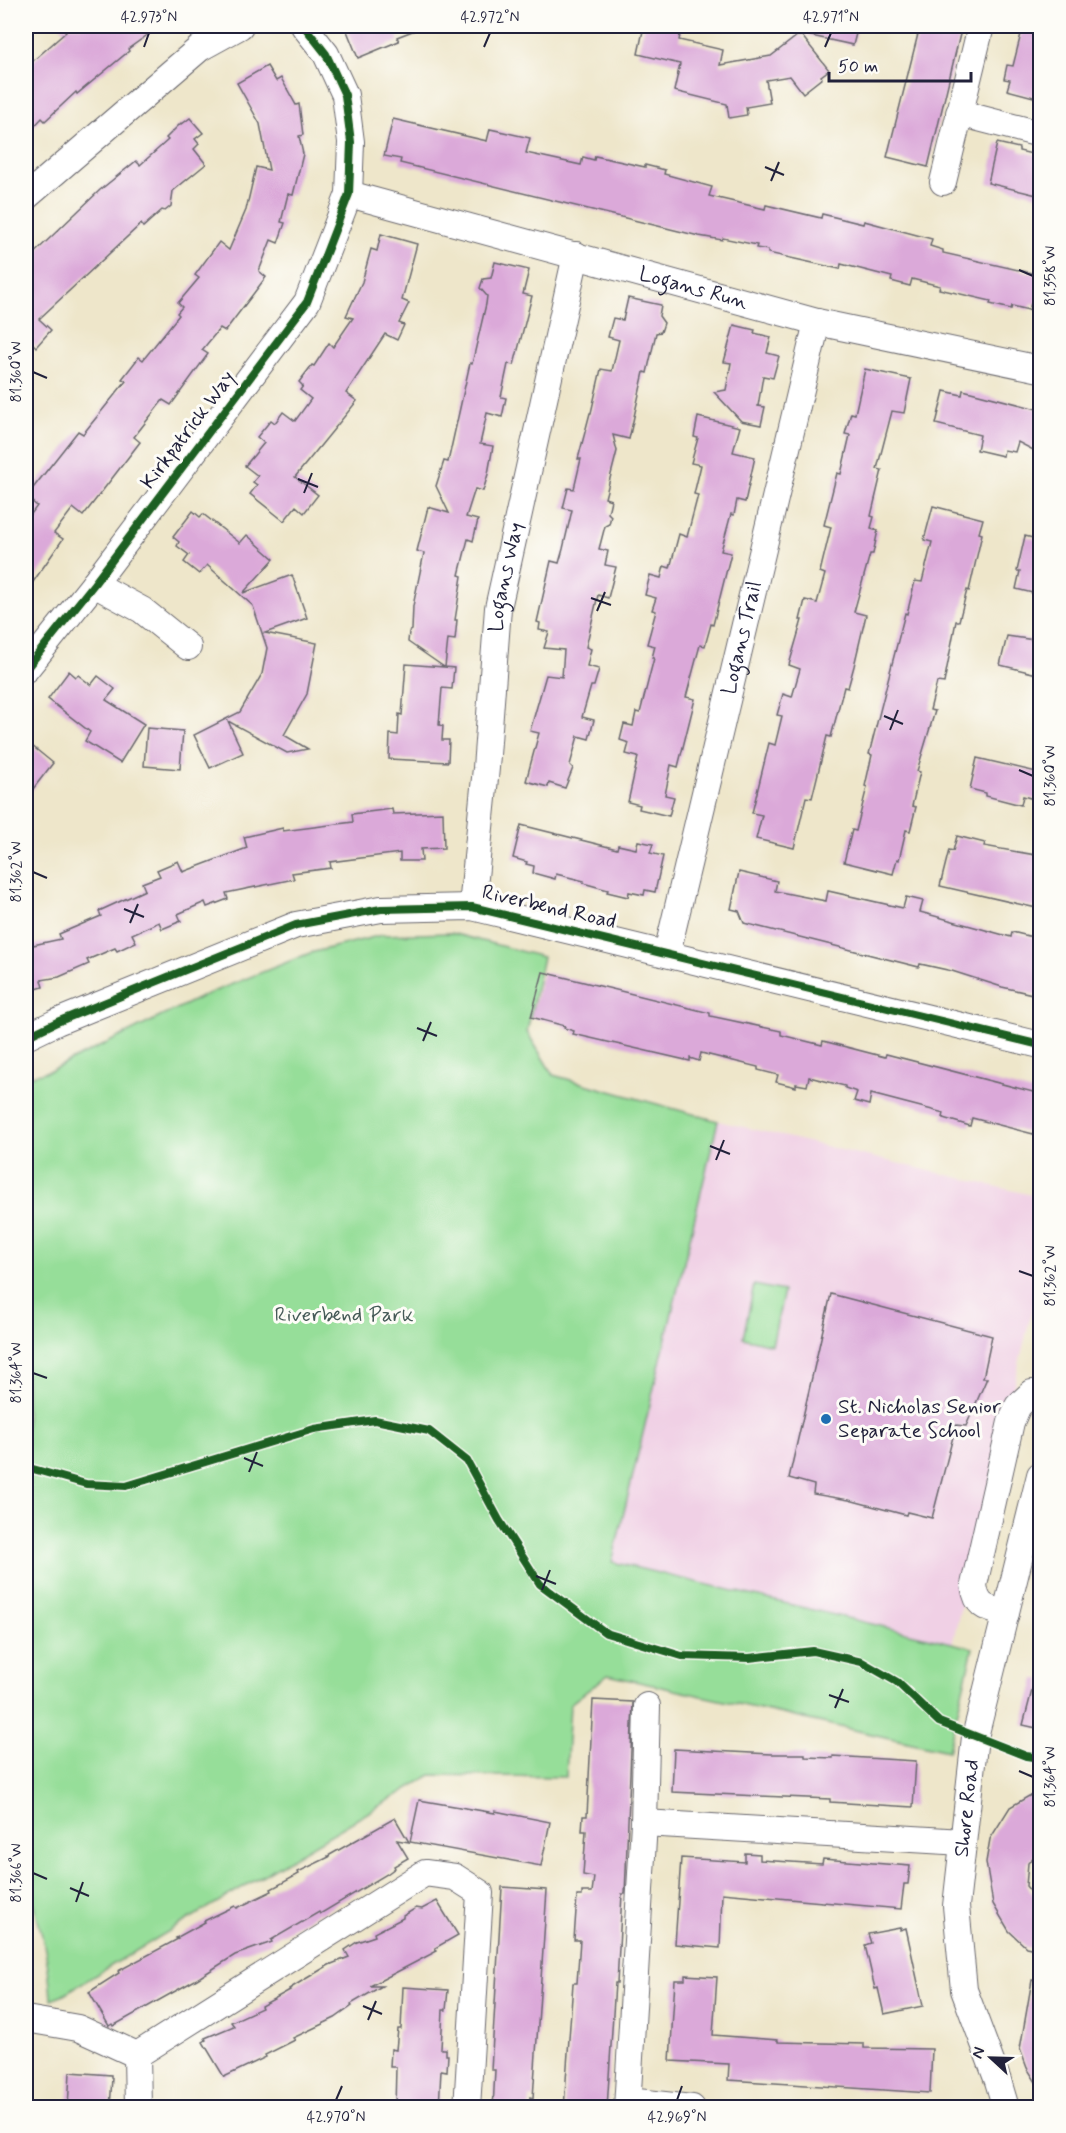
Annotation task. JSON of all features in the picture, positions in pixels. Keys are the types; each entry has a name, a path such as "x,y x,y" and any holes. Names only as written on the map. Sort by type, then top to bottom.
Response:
{"street":[{"path":"26,196 200,48 240,26"},
{"name":"Kirkpatrick Way","path":"26,669 94,584 307,302 349,194 351,142 345,95 326,54 304,26"},
{"path":"943,182 981,26"},
{"path":"960,113 1041,134"},
{"name":"Logans Run","path":"349,194 817,322 1041,369"},
{"name":"Logans Way","path":"472,907 498,608 576,255"},
{"name":"Logans Trail","path":"667,953 817,322"},
{"path":"94,584 142,610 188,647"},
{"name":"Riverbend Road","path":"26,1037 57,1022 296,925 381,909 472,907 1041,1045"},
{"path":"1006,1613 985,1608 976,1598 974,1585 1011,1422 1018,1406 1032,1393 1041,1394"},
{"name":"Shore Road","path":"1006,2108 964,1990 956,1906 975,1737 1041,1475"},
{"path":"646,1706 644,1823 628,2104 692,2108"},
{"path":"644,1823 963,1842"},
{"path":"137,2055 425,1873 455,1877 480,1893 467,2108"},
{"path":"26,2019 78,2028 137,2055"},
{"path":"137,2055 138,2108"}],"shaded area":[{"name":"St. Nicholas Senior Separate School","path":"718,1121 1040,1197 1040,1276 952,1644 612,1562"}],"green space":[{"name":"Riverbend Park","path":"451,933 543,957 527,1032 553,1075 718,1121 612,1562 973,1648 948,1751 608,1675 570,1704 566,1777 431,1775 62,1995 51,1999 43,1941 26,1884 26,1077 52,1070 205,995 310,953 382,935"},
{"path":"754,1285 784,1291 772,1345 743,1338"}],"building":[{"path":"60,26 160,26 128,49 129,51 77,94 76,92 45,121 42,118 26,135 26,67 66,32"},
{"path":"345,26 423,27 397,37 399,41 358,58"},
{"path":"644,26 682,26 679,40 723,50 720,65 771,56 797,36 802,36 829,70 803,93 790,76 766,80 770,103 746,107 747,115 729,118 727,104 674,91 680,64 638,54"},
{"path":"794,26 858,26 853,45 793,32"},
{"path":"920,26 962,26 928,167 887,157"},
{"path":"1023,26 1041,26 1041,99 1007,90 1010,80 1004,79 1007,65 1013,66"},
{"path":"267,66 276,81 281,78 296,105 299,104 303,135 299,136 303,154 293,195 288,194 281,222 285,223 278,243 271,240 259,271 266,277 225,331 220,328 202,350 208,354 171,405 163,400 134,437 140,442 83,516 73,508 54,533 63,539 26,592 26,521 37,506 26,497 78,431 83,434 126,381 122,379 139,357 143,360 179,315 177,313 182,307 178,303 199,278 195,275 219,242 229,250 246,210 256,167 269,170 260,124 237,83"},
{"path":"190,118 203,133 195,139 199,144 194,149 206,164 173,191 171,206 165,211 162,210 143,227 141,224 39,319 51,330 36,347 26,337 26,261 100,190 136,161 140,165 168,140 166,138 181,123"},
{"path":"393,119 487,141 490,129 530,138 526,153 581,165 583,157 594,160 595,156 645,167 645,165 665,170 664,174 712,187 709,196 765,209 766,205 821,218 822,214 863,224 864,221 932,239 930,246 943,250 943,253 1041,275 1041,305 1031,303 1029,310 1012,306 1011,309 990,304 991,301 939,289 940,286 912,279 910,286 891,281 892,277 841,264 840,269 768,253 768,250 756,248 757,245 699,236 400,163 401,159 384,156"},
{"path":"997,143 1041,156 1041,196 988,183"},
{"path":"381,234 417,244 402,300 409,303 399,323 404,325 397,340 385,334 346,393 357,401 295,477 318,495 304,513 296,506 284,521 250,494 257,485 253,482 258,476 245,466 264,443 257,437 271,420 275,423 283,412 295,421 311,399 300,390 303,386 299,382 312,365 314,366 329,343 333,347 353,318 346,316 362,282 371,249 377,251"},
{"path":"495,262 529,270 523,294 532,296 514,365 508,364 501,397 506,398 502,417 487,413 480,444 493,446 488,474 483,491 475,489 466,517 478,520 473,541 468,539 459,575 462,576 455,620 457,620 455,640 448,639 445,667 454,668 452,689 442,688 439,725 443,726 442,740 449,740 448,762 389,759 390,734 398,735 399,714 402,715 406,664 444,667 408,642 409,632 412,630 413,606 424,553 417,551 428,507 449,513 436,486 444,461 448,462 486,304 487,296 480,288 483,279 491,278"},
{"path":"628,298 661,305 659,316 664,323 661,332 656,333 647,373 644,372 629,439 613,435 617,451 605,498 611,500 608,513 611,516 609,524 605,526 599,549 608,551 605,565 616,567 608,598 598,595 586,647 591,649 587,666 599,669 594,686 591,686 582,717 594,720 589,739 578,736 570,765 573,768 565,788 549,783 548,787 526,781 539,733 530,731 546,675 562,677 564,650 544,648 549,632 539,630 540,623 537,622 551,561 559,563 563,549 572,510 563,508 568,488 574,489 581,459 578,459 601,369 612,371 619,340 608,337 613,318 623,320"},
{"path":"734,325 771,337 767,353 779,356 773,378 763,376 758,406 765,407 761,425 741,421 714,392 726,390 731,363 724,362"},
{"path":"865,369 911,379 904,413 892,411 877,469 882,470 871,516 874,517 871,528 878,530 873,554 870,554 854,612 866,615 854,666 848,688 844,687 831,737 827,736 812,798 806,797 794,848 756,839 762,815 752,813 769,743 775,745 782,716 777,715 783,694 792,697 800,669 789,665 802,620 800,620 805,600 817,603 825,574 820,572 831,527 824,525 837,473 841,474 850,435 845,434 851,413 855,414"},
{"path":"963,390 1041,410 1041,454 1018,442 1015,452 1004,450 1003,456 977,450 980,435 936,424 944,391 962,395"},
{"path":"698,417 740,427 733,452 755,457 745,502 737,500 734,515 731,514 721,551 731,553 713,625 711,624 705,646 700,645 686,697 695,699 678,767 671,765 665,795 674,797 669,816 639,809 640,805 628,802 638,757 626,754 629,743 620,740 624,724 633,726 636,712 640,713 654,658 652,658 655,646 647,644 656,611 652,610 656,598 645,595 650,575 661,578 664,566 670,568 679,534 687,537 698,495 694,494 701,465 691,463 698,438 694,437"},
{"path":"933,506 983,519 979,533 982,534 969,591 967,590 959,621 956,621 944,683 937,682 930,710 935,711 917,771 920,772 912,806 916,807 910,831 906,830 893,874 844,862 852,830 856,831 867,787 865,786 872,755 869,754 905,613 907,614 915,581 922,582 932,542 924,540"},
{"path":"193,511 200,517 203,514 240,543 247,535 274,559 243,593 292,575 307,618 265,633 317,643 307,694 284,735 308,749 287,753 228,721 243,753 210,768 194,735 240,712 262,674 267,648 253,606 207,565 199,574 184,562 189,555 177,546 179,542 173,537"},
{"path":"1025,536 1041,540 1041,595 1016,589 1020,571 1017,571"},
{"path":"1007,636 1041,641 1041,675 1000,665"},
{"path":"69,671 91,685 98,676 115,689 106,700 144,724 120,763 85,741 90,732 48,699"},
{"path":"147,728 183,731 180,769 144,766"},
{"path":"26,741 53,763 26,798"},
{"path":"977,758 1041,773 1041,801 1023,796 1021,805 986,796 986,793 970,789"},
{"path":"392,809 393,814 443,812 444,848 421,849 422,861 400,861 400,853 330,862 331,868 292,873 294,879 226,893 228,899 207,907 205,902 178,914 181,921 162,929 159,922 132,934 136,942 117,951 115,948 87,960 89,964 59,977 41,980 43,987 26,992 26,940 32,939 33,945 61,939 59,934 101,916 99,911 145,890 142,883 160,876 157,870 178,861 183,872 247,848 244,837 283,828 283,831 353,822 352,814"},
{"path":"521,825 617,849 618,845 636,849 638,841 653,844 650,853 663,856 655,892 645,890 644,895 629,892 628,897 607,892 608,890 583,883 584,881 556,874 555,879 533,873 534,866 513,858"},
{"path":"957,836 985,843 984,846 1041,856 1041,909 940,886 949,850 953,851"},
{"path":"739,872 777,881 775,891 826,901 828,891 903,908 906,897 923,901 920,912 1011,937 1012,932 1041,939 1041,996 1002,987 952,971 920,964 919,967 744,923 739,911 731,909"},
{"path":"543,972 710,1013 710,1016 781,1031 781,1035 822,1045 823,1041 885,1057 886,1054 1041,1094 1041,1136 972,1118 970,1126 943,1118 944,1113 871,1094 869,1105 854,1101 857,1092 845,1086 809,1077 807,1086 796,1084 796,1087 776,1082 778,1075 758,1070 758,1067 701,1053 699,1061 690,1058 690,1061 573,1034 574,1031 564,1028 565,1026 531,1017"},
{"path":"831,1294 992,1336 983,1378 987,1378 966,1426 956,1425 932,1518 907,1512 906,1515 849,1500 813,1494 814,1485 789,1478"},
{"path":"1035,1679 1041,1679 1041,1729 1023,1725"},
{"path":"593,1700 633,1702 625,1894 622,1894 607,2108 564,2108 573,1983 577,1983 580,1940 574,1940 577,1896 582,1896 582,1892 592,1892 594,1877 583,1875 586,1831 582,1831 583,1816 587,1816"},
{"path":"674,1749 916,1761 913,1807 830,1802 830,1799 672,1792"},
{"path":"1041,1794 1041,1849 1028,1863 1026,1886 1041,1904 1041,1950 1026,1947 1009,1931 993,1904 986,1862 990,1839 1010,1807 1029,1796"},
{"path":"419,1800 550,1822 541,1866 410,1842"},
{"path":"395,1818 409,1842 397,1840 408,1858 394,1866 395,1868 387,1874 271,1940 272,1942 235,1955 197,1979 113,2026 112,2024 109,2026 89,1992 119,1973 118,1971 178,1939 176,1938 204,1921 272,1891 271,1889 299,1874 298,1872 329,1857"},
{"path":"745,1853 760,1854 760,1860 822,1864 823,1859 910,1866 908,1884 904,1884 901,1909 722,1893 720,1948 675,1944 681,1858 745,1862"},
{"path":"502,1887 547,1890 533,2098 530,2097 529,2108 493,2108 495,2070 491,2070"},
{"path":"437,1901 458,1935 435,1948 437,1951 370,1986 382,1986 351,2004 352,2006 335,2018 293,2038 295,2040 265,2055 266,2057 224,2077 203,2042 205,2038 234,2026 231,2022 262,2008 261,2006 329,1965 349,1957 345,1950 357,1942 375,1936 374,1933 403,1918 416,1908 422,1909"},
{"path":"900,1928 900,1930 906,1928 923,2006 884,2014 878,1988 875,1989 865,1945 871,1943 868,1934"},
{"path":"685,1975 717,1977 713,2035 778,2040 778,2042 864,2044 864,2048 932,2049 930,2093 728,2080 729,2064 670,2061 675,1980 685,1980"},
{"path":"1032,1980 1041,1981 1041,2090 1027,2068 1020,2049"},
{"path":"403,1987 448,1990 446,2010 443,2010 441,2049 446,2049 446,2055 448,2055 447,2071 441,2070 439,2108 395,2108 396,2067 390,2067 391,2049 396,2050 398,2029 401,2029"},
{"path":"70,2072 111,2075 110,2108 68,2108"}],"cycle path":[{"path":"26,669 94,584 307,302 349,194 351,142 345,95 326,54 304,26"},
{"path":"26,1037 57,1022 296,925 381,909 472,907 1040,1045"},
{"path":"26,1467 86,1484 126,1486 314,1429 375,1420 429,1431 467,1461 499,1520 540,1584 606,1633 682,1656 749,1658 813,1651 862,1662 897,1682 939,1722 1026,1756 1040,1758"}],"place":[{"name":"St. Nicholas Senior Separate School","path":"826,1419"}]}
